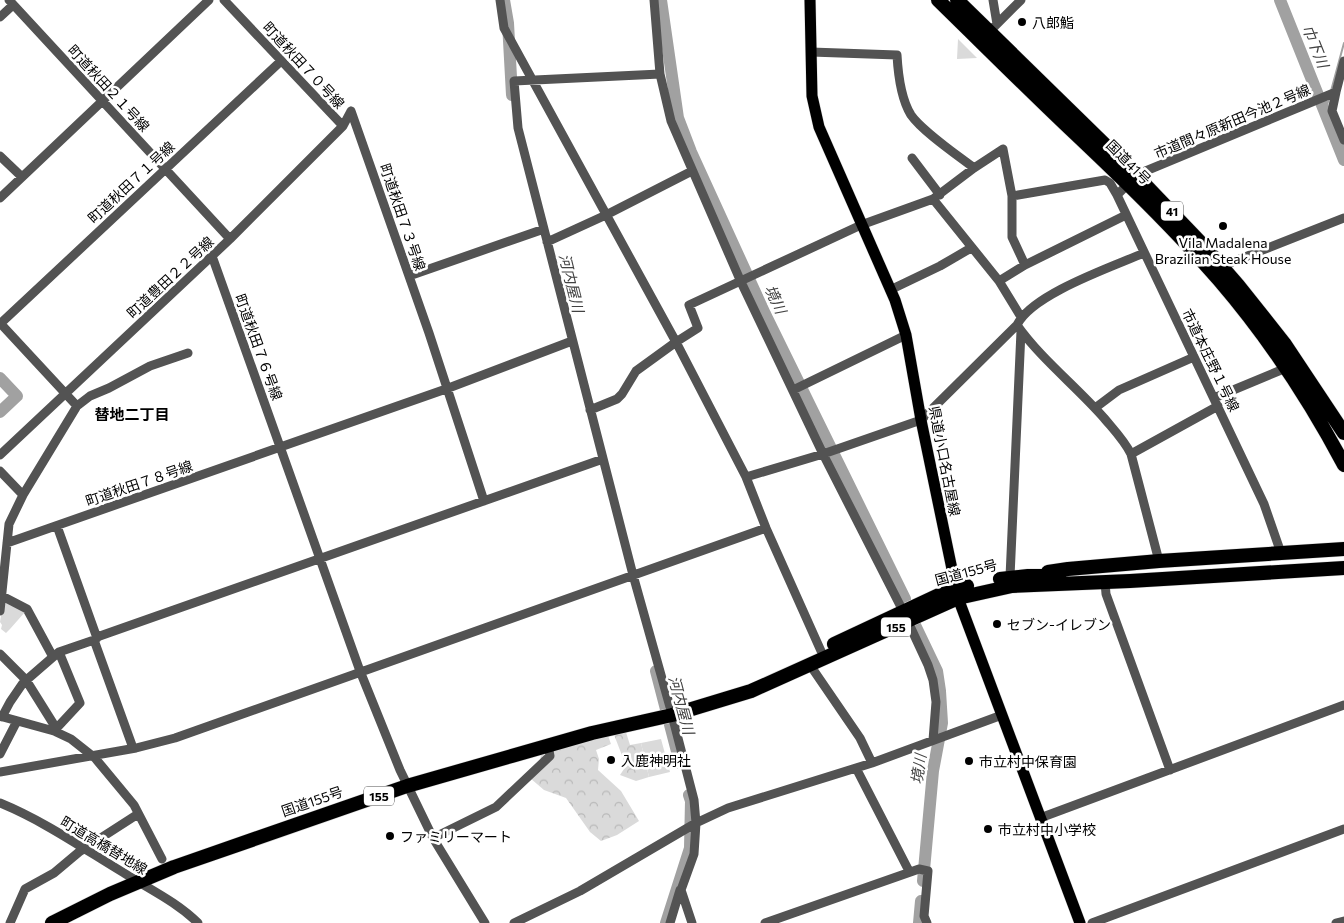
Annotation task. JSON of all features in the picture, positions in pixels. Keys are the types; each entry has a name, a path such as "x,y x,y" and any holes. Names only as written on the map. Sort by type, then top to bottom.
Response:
{"highway":[{"name":"国道41号","path":"938,0 989,32"},
{"name":"国道41号","path":"957,0 1132,180 1250,318 1286,368 1320,421 1344,465"},
{"name":"国道41号","path":"1132,180 1182,222 1222,266 1284,343 1344,433"},
{"name":"155","path":"1028,576 1068,568 1344,548"},
{"name":"国道155号","path":"52,923 138,881 174,867 407,786 641,719 751,691 810,665 905,617 942,593 957,594 1012,586 1130,581 1170,576 1344,563"},
{"name":"国道155号","path":"957,594 1010,577 1170,576 1344,568"},
{"name":"155","path":"1130,581 1172,583 1344,574"},
{"name":"国道155号","path":"671,711 753,680 905,617"}],"main road":[{"name":"県道小口名古屋線","path":"810,0 814,110 819,127 890,290 906,335 921,420 957,594 1080,923"}],"street":[{"path":"0,198 209,0"},
{"name":"町道秋田７０号線","path":"224,0 343,126"},
{"path":"500,0 504,28 676,342 746,477 766,528 821,651"},
{"path":"654,0 660,74 671,121 692,171 745,280 823,454 928,665 933,680 936,702 934,740"},
{"path":"989,32 993,0"},
{"path":"989,32 1021,0"},
{"path":"0,17 11,2"},
{"name":"町道秋田２１号線","path":"11,2 230,239"},
{"path":"812,52 897,55 904,97 912,115 930,133 974,168"},
{"path":"1344,61 1332,111 1344,140"},
{"name":"町道秋田７１号線","path":"1,324 283,62"},
{"path":"660,74 514,81 517,123 632,575 694,800 696,823 694,854 670,923"},
{"name":"市道間々原新田今池２号線","path":"1132,180 1336,92"},
{"name":"町道豊田２２号線","path":"0,455 230,239 343,126 351,111"},
{"name":"町道秋田７３号線","path":"351,111 429,333 484,501"},
{"path":"590,410 616,400 622,394 636,371 698,328 689,306 862,225 936,197 1003,149 1012,196 1012,237 1025,265"},
{"path":"0,156 22,177"},
{"path":"912,158 971,248 999,281 1020,324 1124,441 1131,454 1159,561"},
{"path":"547,242 606,215 692,171"},
{"path":"1012,196 1105,180 1109,181 1117,195 1132,180"},
{"name":"市道本庄野１号線","path":"1117,195 1264,504 1281,553"},
{"path":"999,281 1025,265 1126,215"},
{"path":"1222,266 1344,218"},
{"path":"409,276 544,229"},
{"path":"890,290 940,266 971,248"},
{"path":"746,477 823,454 921,420 1020,324 1040,301 1085,278 1144,253"},
{"name":"町道秋田７６号線","path":"212,256 360,671 407,786 433,838 485,923"},
{"path":"1,324 77,406"},
{"path":"1010,577 1020,324"},
{"path":"793,390 906,335"},
{"name":"町道秋田７８号線","path":"8,544 446,389 572,341"},
{"path":"0,611 9,524 23,495 77,406 90,396 110,388 150,366 188,353"},
{"path":"1095,408 1118,390 1194,357"},
{"path":"1131,454 1216,402 1286,368"},
{"path":"162,859 134,806 95,758 71,739 55,730 1,717 26,680 56,654 134,624 603,459"},
{"path":"0,471 23,495"},
{"path":"57,526 135,748"},
{"path":"0,772 135,748 175,738 766,528"},
{"path":"1105,582 1106,594 1170,770"},
{"path":"2,596 27,609 56,654 80,703 55,730"},
{"path":"0,654 26,680 55,730"},
{"path":"810,665 860,738 872,763"},
{"path":"1040,818 1344,705"},
{"path":"514,923 580,891 696,823 728,808 872,763 1002,715"},
{"path":"0,754 17,721"},
{"path":"433,838 496,807 550,756 548,745"},
{"path":"856,768 909,871"},
{"name":"町道高橋替地線","path":"0,803 26,814 84,848 181,908 198,923"},
{"path":"10,923 25,889 54,873 84,848 138,814"},
{"path":"1092,923 1344,829"},
{"path":"765,923 909,871 924,870 924,916 927,923"},
{"path":"681,890 692,923"},
{"path":"1336,923 1344,921"}],"green space":[{"path":"958,39 977,58 957,59"},
{"path":"7,601 25,612 6,633 1,629 2,625 0,622 3,603"},
{"path":"625,729 630,745 641,743 649,777 636,781 620,775 626,766 613,732"},
{"path":"607,733 611,744 596,750 599,759 598,770 621,791 639,821 617,835 601,841 590,832 566,798 544,790 530,778 540,766 541,751"},
{"path":"661,739 670,772 649,777 641,743"}],"waterway":[{"name":"河内屋川","path":"504,0 508,23 512,95"},
{"name":"境川","path":"661,0 678,118 691,152 765,314 905,599"},
{"name":"巾下川","path":"1280,0 1344,160"},
{"path":"1331,91 1344,43"},
{"path":"1325,113 1329,98"},
{"path":"0,378 17,396 0,412"},
{"name":"境川","path":"915,625 937,671 942,723 933,771 923,881"},
{"name":"河内屋川","path":"656,671 680,763"},
{"name":"河内屋川","path":"666,923 690,848 691,801 689,795"},
{"name":"境川","path":"919,923 921,901"}],"place":[{"name":"八郎鮨","path":"1022,22"},
{"name":"Vila Madalena Brazilian Steak House","path":"1223,226"},
{"name":"セブン-イレブン","path":"997,624"},
{"name":"入鹿神明社","path":"611,760"},
{"name":"市立村中保育園","path":"969,761"},
{"name":"市立村中小学校","path":"988,829"},
{"name":"ファミリーマート","path":"390,836"}],"district":[{"name":"替地二丁目","path":"132,414"}]}
